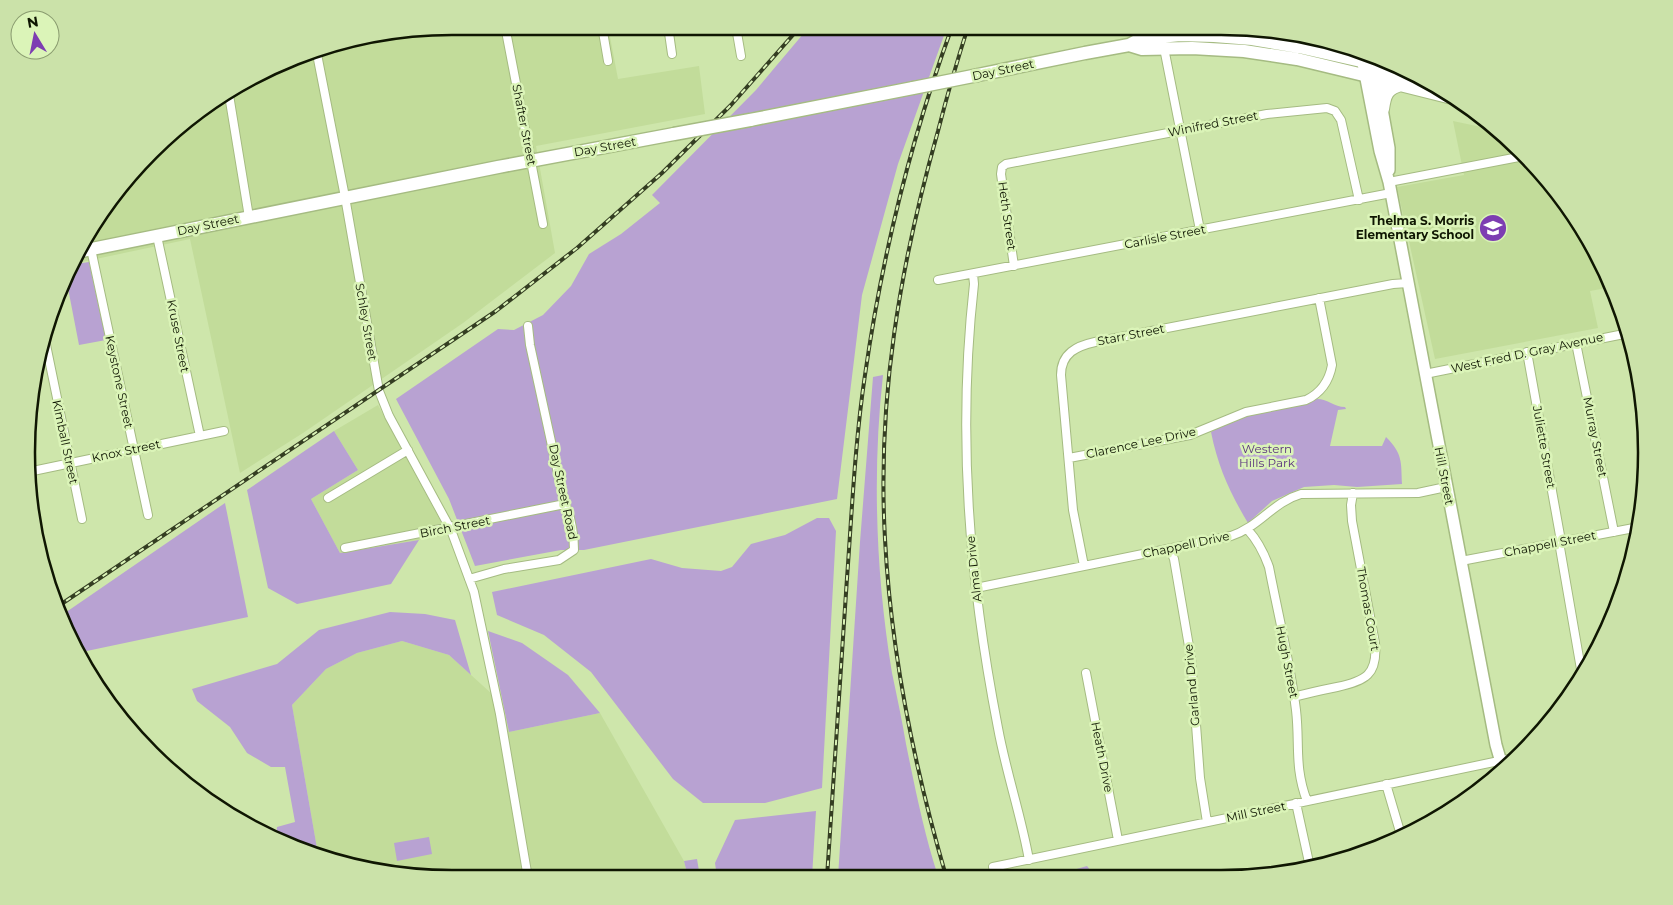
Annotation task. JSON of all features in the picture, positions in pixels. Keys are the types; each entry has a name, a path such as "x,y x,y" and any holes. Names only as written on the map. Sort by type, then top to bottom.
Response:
{"highway":[{"path":"1390,71 1407,81"},
{"path":"1371,77 1407,81"},
{"path":"1382,109 1384,95 1387,91 1407,81"}],"main road":[{"name":"Day Street","path":"88,250 531,160 750,120 1129,46 1140,39 1162,36 1214,36 1281,44 1356,57"},
{"name":"Day Street","path":"1129,46 1142,49 1201,48 1244,51 1296,59 1371,77"},
{"path":"1329,54 1338,52"}],"street":[{"name":"Shafter Street","path":"507,35 543,224"},
{"path":"604,35 608,61"},
{"path":"669,35 672,54"},
{"path":"737,35 741,56"},
{"path":"1164,48 1200,230"},
{"name":"Schley Street","path":"318,57 379,391 389,416 450,528 469,578"},
{"name":"Hill Street","path":"1369,62 1380,150 1390,188 1446,487 1501,761"},
{"name":"Hill Street","path":"1371,77 1382,109 1389,148 1390,188"},
{"path":"230,100 249,217"},
{"name":"Winifred Street","path":"1002,167 1006,164 1267,114 1322,108 1332,109 1338,113 1344,126 1359,200"},
{"name":"Carlisle Street","path":"938,280 1359,200 1390,188 1517,158"},
{"name":"Heth Street","path":"1002,167 1001,174 1014,266"},
{"name":"Kruse Street","path":"157,236 200,436"},
{"name":"Keystone Street","path":"87,252 148,515"},
{"name":"Alma Drive","path":"973,274 974,284 966,366 965,439 969,515 983,645 998,730 1029,860"},
{"name":"Starr Street","path":"1084,566 1073,510 1061,370 1066,358 1076,347 1319,298 1393,284 1408,283"},
{"name":"Clarence Lee Drive","path":"1068,458 1190,435 1246,412 1306,400 1313,396 1328,380 1332,365 1319,298"},
{"name":"Day Street Road","path":"469,578 504,569 559,560 574,550 574,538 530,345 528,326"},
{"name":"West Fred D. Gray Avenue","path":"1426,374 1527,352 1621,334"},
{"name":"Murray Street","path":"1576,343 1614,532"},
{"name":"Kimball Street","path":"47,351 82,519"},
{"name":"Juliette Street","path":"1527,352 1580,664"},
{"name":"Knox Street","path":"36,470 224,431"},
{"path":"328,498 408,450"},
{"name":"Chappell Drive","path":"976,588 1231,536 1248,530 1279,504 1294,496 1310,493 1418,493 1446,487"},
{"name":"Thomas Court","path":"1294,697 1359,682 1369,674 1374,665 1375,643 1352,521 1351,505 1353,493"},
{"name":"Birch Street","path":"345,548 565,504"},
{"name":"Chappell Street","path":"1461,561 1631,529"},
{"name":"Hugh Street","path":"1248,530 1265,556 1269,567 1294,697 1297,720 1298,767 1307,801"},
{"name":"Garland Drive","path":"1170,549 1174,559 1191,658 1200,778 1207,822"},
{"path":"469,578 478,607 500,714 527,870"},
{"name":"Heath Drive","path":"1086,673 1118,840"},
{"name":"Mill Street","path":"993,867 1386,784 1496,766"},
{"path":"1386,784 1399,829"},
{"path":"1296,803 1309,861"}],"shaded area":[{"path":"610,35 618,79 699,66 705,114 536,146 555,253 463,323 303,433 240,473 190,239 81,262 121,198 157,157 177,139 198,121 244,91 268,78 318,57 371,43 425,36"},
{"name":"Thelma S. Morris Elementary School","path":"1453,121 1482,127 1516,157 1552,198 1582,244 1604,288 1590,291 1598,328 1435,359 1397,187 1464,175"},
{"path":"378,405 448,535 340,553 311,499 358,470 334,431"},
{"path":"402,641 449,655 503,704 509,732 600,713 684,861 686,870 425,869 371,862 317,848 292,705 326,669 357,653"}],"green space":[{"path":"802,35 944,35 898,164 862,295 837,499 584,550 561,550 475,566 449,499 396,399 498,329 514,330 543,315 571,286 589,254 621,234 660,203 652,195 756,90"},
{"path":"89,262 106,340 79,345 68,290 81,263"},
{"path":"883,375 877,487 877,524 882,599 892,673 906,744 916,794 936,870 838,870 873,377"},
{"name":"Western Hills Park","path":"1317,399 1345,407 1346,409 1338,410 1330,446 1382,446 1386,437 1396,448 1400,459 1402,484 1357,487 1334,485 1304,487 1272,501 1248,523 1225,479 1211,432 1247,415"},
{"path":"334,431 358,470 311,499 340,553 419,540 391,584 297,604 268,588 247,490"},
{"path":"225,503 248,617 86,651 67,612"},
{"path":"817,518 829,518 836,531 822,788 765,803 703,803 673,779 591,672 544,635 497,615 492,592 651,559 682,568 721,571 732,567 751,544 785,535"},
{"path":"390,612 425,614 455,620 471,675 449,655 402,641 357,653 326,669 292,705 317,848 277,831 277,827 295,822 285,767 271,767 247,753 230,727 197,701 192,689 277,664 319,630"},
{"path":"488,631 522,643 568,675 600,713 509,732"},
{"path":"816,811 812,870 716,870 715,863 735,820"},
{"path":"429,837 432,854 397,861 394,843"},
{"path":"697,859 699,870 686,870 684,861"},
{"path":"1087,866 1090,870 1073,870"}],"railway":[{"path":"63,603 496,311 577,248 662,173 731,105 793,35"},
{"path":"827,870 854,476 865,375 889,242 911,155 949,35"},
{"path":"944,870 914,751 898,667 888,582 883,487 888,384 902,282 924,182 966,35"}],"place":[{"name":"Thelma S. Morris Elementary School","path":"1493,228"}]}
